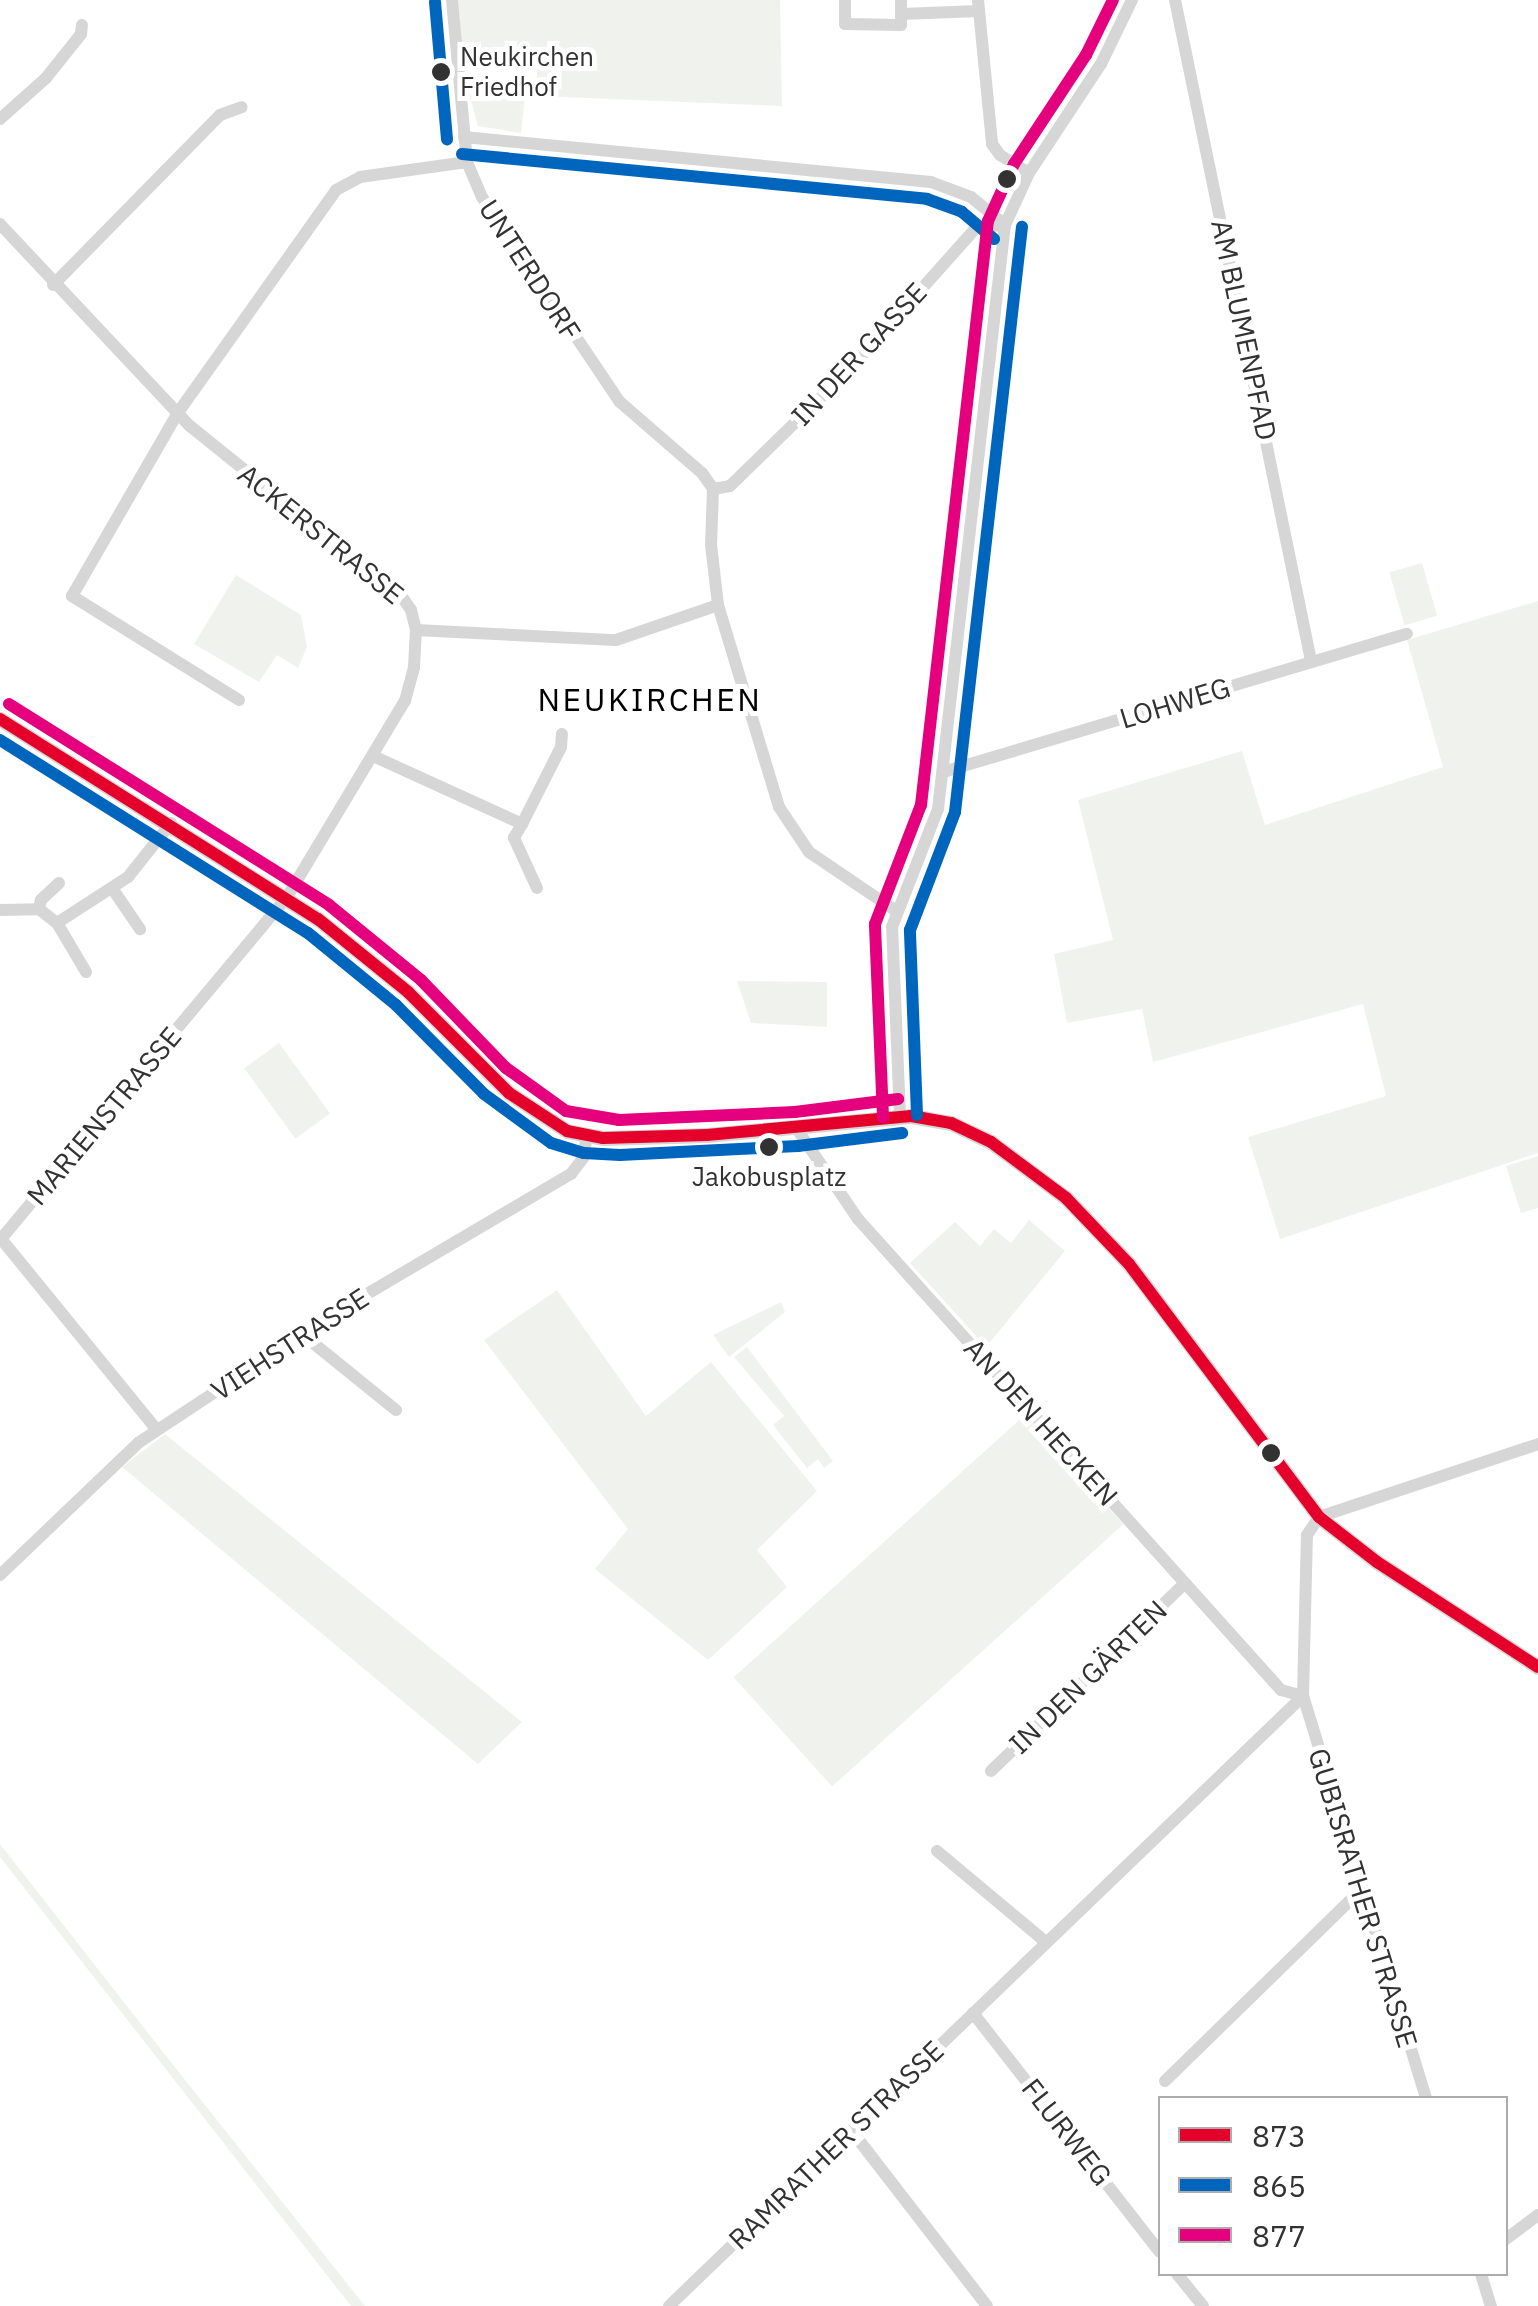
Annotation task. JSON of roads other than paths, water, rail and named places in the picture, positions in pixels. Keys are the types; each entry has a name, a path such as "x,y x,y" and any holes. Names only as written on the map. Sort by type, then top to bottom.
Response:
{"street":[{"name":"UNTERDORF","path":"452,0 467,162 506,239 620,402 704,476 713,489"},
{"path":"845,0 845,24 901,25 901,7 978,6 992,144 1000,156 1029,174"},
{"path":"900,1116 892,1000 896,911 935,822 1004,226 1029,174 1091,82 1132,0"},
{"name":"AM BLUMENPFAD","path":"1175,0 1311,662"},
{"path":"0,119 46,78 81,34 82,25"},
{"path":"53,285 220,115 242,106"},
{"path":"464,136 938,183 971,197 1004,226"},
{"path":"239,700 72,596 177,414 342,185 360,177 467,162"},
{"name":"ACKERSTRASSE","path":"0,224 177,414 398,593 411,610 416,630 616,640 718,605"},
{"name":"IN DER GASSE","path":"713,489 730,486 849,370 977,227 1004,226"},
{"path":"713,489 710,545 718,605 774,794 791,831 814,856 896,911"},
{"name":"MARIENSTRASSE","path":"156,1430 1,1238 287,896 374,756 409,690 416,630"},
{"name":"LOHWEG","path":"942,772 1406,634"},
{"path":"0,719 287,896 394,979 530,1109 558,1127 587,1136 797,1129 900,1116 940,1120 974,1132 1034,1172 1086,1217 1142,1279 1281,1472 1319,1517 1377,1562 1538,1667"},
{"path":"538,888 514,838 561,747 562,734"},
{"path":"374,756 522,824"},
{"path":"57,923 128,877 171,823"},
{"path":"38,909 41,900 59,883"},
{"path":"112,888 140,929"},
{"path":"0,910 38,909 57,923 86,972"},
{"name":"AN DEN HECKEN","path":"797,1129 858,1219 1281,1690 1302,1696"},
{"name":"VIEHSTRASSE","path":"0,1575 120,1458 156,1430 302,1334 574,1172 584,1158 587,1136"},
{"path":"302,1334 396,1410"},
{"path":"1302,1696 1307,1540 1319,1517 1538,1444"},
{"name":"IN DEN GÄRTEN","path":"991,1772 1185,1584"},
{"name":"GUBISRATHER STRASSE","path":"1302,1696 1425,2096"},
{"name":"RAMRATHER STRASSE","path":"670,2306 1302,1696"},
{"path":"936,1851 1046,1942"},
{"path":"1165,2081 1361,1890"},
{"name":"FLURWEG","path":"973,2013 1158,2249"},
{"path":"852,2130 987,2306"},
{"path":"1508,2238 1538,2215"},
{"path":"1179,2276 1203,2306"},
{"path":"1482,2276 1491,2306"}],"place":[{"name":"Neukirchen Friedhof","path":"441,72"},
{"name":"Jakobusplatz","path":"769,1147"}],"district":[{"name":"NEUKIRCHEN","path":"650,699"}]}
